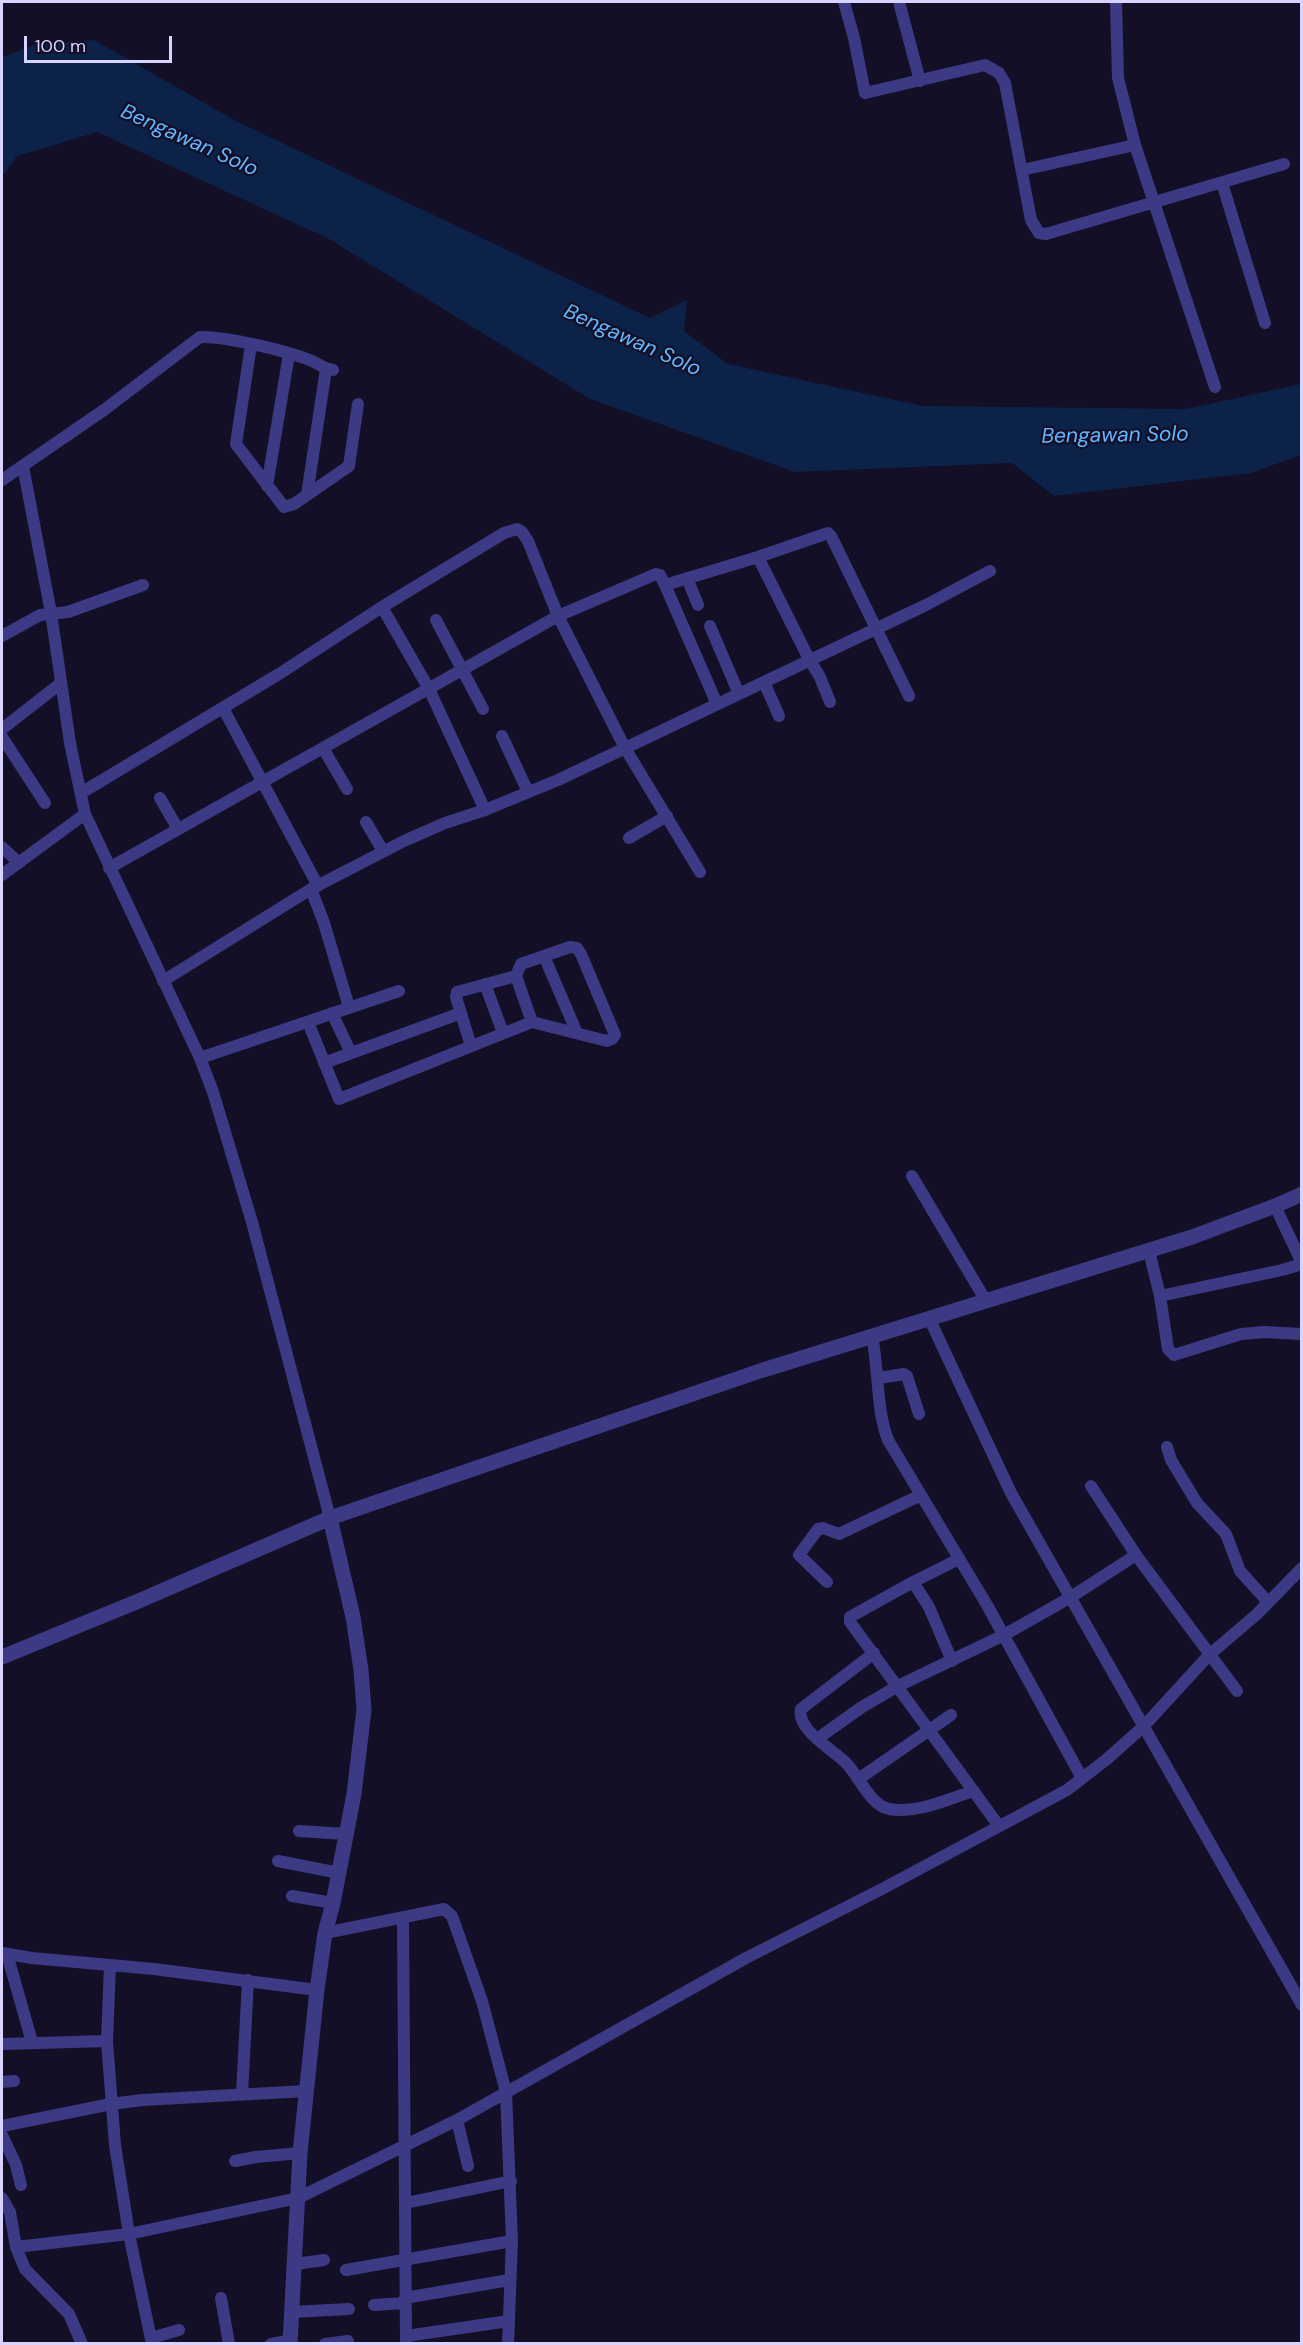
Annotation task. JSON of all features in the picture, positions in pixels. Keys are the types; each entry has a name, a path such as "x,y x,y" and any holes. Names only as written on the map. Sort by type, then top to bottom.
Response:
{"street":[{"path":"844,2 865,93 985,65 999,73 1005,83 1031,220 1039,233 1046,234 1284,164"},
{"path":"899,2 920,81"},
{"path":"1116,2 1118,78 1135,145 1215,387"},
{"path":"1022,170 1135,145"},
{"path":"1221,183 1264,323"},
{"path":"2,480 104,410 194,340 208,337 289,354 330,369 307,495"},
{"path":"245,343 236,444 284,507 289,507 349,466 358,404"},
{"path":"267,486 289,354"},
{"path":"23,466 85,814 200,1058 213,1092 252,1222 330,1518 353,1617 361,1670 363,1710 354,1794 325,1933 317,1990 300,2153 290,2342 270,2343"},
{"path":"81,793 223,708 504,533 517,529 522,532 528,542 558,616 625,748 700,872"},
{"path":"665,585 758,557 826,533 830,534 909,696"},
{"path":"758,557 820,677 830,702"},
{"path":"163,981 314,887 383,851 445,823 485,810 558,780 990,571"},
{"path":"109,868 558,616 656,574 660,575 665,585 717,704"},
{"path":"687,578 698,605"},
{"path":"2,636 31,618 86,607 143,585"},
{"path":"382,607 429,689 485,810"},
{"path":"436,620 483,709"},
{"path":"710,626 739,694"},
{"path":"764,682 779,716"},
{"path":"2,729 61,683"},
{"path":"223,708 314,887 349,1007"},
{"path":"502,736 528,792"},
{"path":"2,737 45,803"},
{"path":"323,748 346,789"},
{"path":"160,798 178,829"},
{"path":"2,875 85,814"},
{"path":"629,838 667,816"},
{"path":"366,822 383,851"},
{"path":"2,847 19,863"},
{"path":"308,1022 339,1099 532,1022 607,1041 612,1040 615,1035 577,948 570,946 521,964 516,976 532,1022"},
{"path":"544,956 577,1033"},
{"path":"471,1046 456,998 457,992 516,976"},
{"path":"485,984 504,1033"},
{"path":"200,1058 399,991"},
{"path":"324,1063 461,1012"},
{"path":"332,1013 351,1053"},
{"path":"912,1176 986,1301"},
{"path":"2,1657 330,1518 649,1408 929,1318 1149,1251 1275,1206 1302,1194"},
{"path":"1160,1296 1302,1264 1275,1206"},
{"path":"1149,1251 1160,1296 1168,1348 1174,1354 1240,1334 1264,1332 1302,1334"},
{"path":"929,1318 1011,1493 1302,2005"},
{"path":"872,1336 885,1432 1004,1635 1023,1674 1082,1778"},
{"path":"879,1378 904,1374 907,1376 919,1414"},
{"path":"1167,1447 1171,1460 1197,1503 1226,1534 1240,1571 1268,1602"},
{"path":"1091,1486 1136,1555 1237,1691"},
{"path":"827,1582 799,1555 818,1529 823,1528 839,1534 921,1495"},
{"path":"817,1739 862,1707 898,1686 1004,1635 1071,1597 1136,1555"},
{"path":"959,1559 850,1617 850,1622 999,1826"},
{"path":"16,2247 129,2234 298,2198 457,2120 746,1958 882,1889 1056,1796 1107,1759 1144,1726 1209,1655 1302,1568"},
{"path":"913,1582 929,1607 952,1661"},
{"path":"874,1653 800,1711 803,1721 817,1739 844,1761 860,1778 878,1804 885,1808 912,1810 974,1791"},
{"path":"860,1778 951,1715"},
{"path":"300,1831 346,1834"},
{"path":"278,1861 339,1873"},
{"path":"292,1896 333,1903"},
{"path":"325,1933 441,1908 447,1910 452,1916 482,2001 506,2092 512,2241 508,2343"},
{"path":"403,1918 406,2340 508,2321"},
{"path":"32,2042 4,1954 248,1980 317,1990"},
{"path":"110,1965 107,2041 111,2104 120,2186 129,2234 151,2341 179,2330"},
{"path":"242,2094 248,1980"},
{"path":"2,2044 107,2041"},
{"path":"2,2126 111,2104 162,2098 307,2091"},
{"path":"457,2120 468,2166"},
{"path":"2,2135 16,2165 21,2185"},
{"path":"235,2161 300,2153"},
{"path":"406,2203 511,2181"},
{"path":"2,2198 10,2212 16,2247 25,2269 69,2314 82,2343"},
{"path":"346,2270 512,2241"},
{"path":"295,2264 324,2260"},
{"path":"374,2305 509,2280"},
{"path":"221,2298 229,2343"},
{"path":"292,2312 349,2309"},
{"path":"325,2343 348,2341"}],"water":[{"name":"Bengawan Solo","path":"94,40 236,121 650,318 687,300 684,331 728,364 923,406 1186,409 1301,384 1301,455 1251,473 1054,496 1012,463 795,472 590,399 329,239 97,132 17,156 2,177 2,57 34,45"}]}
